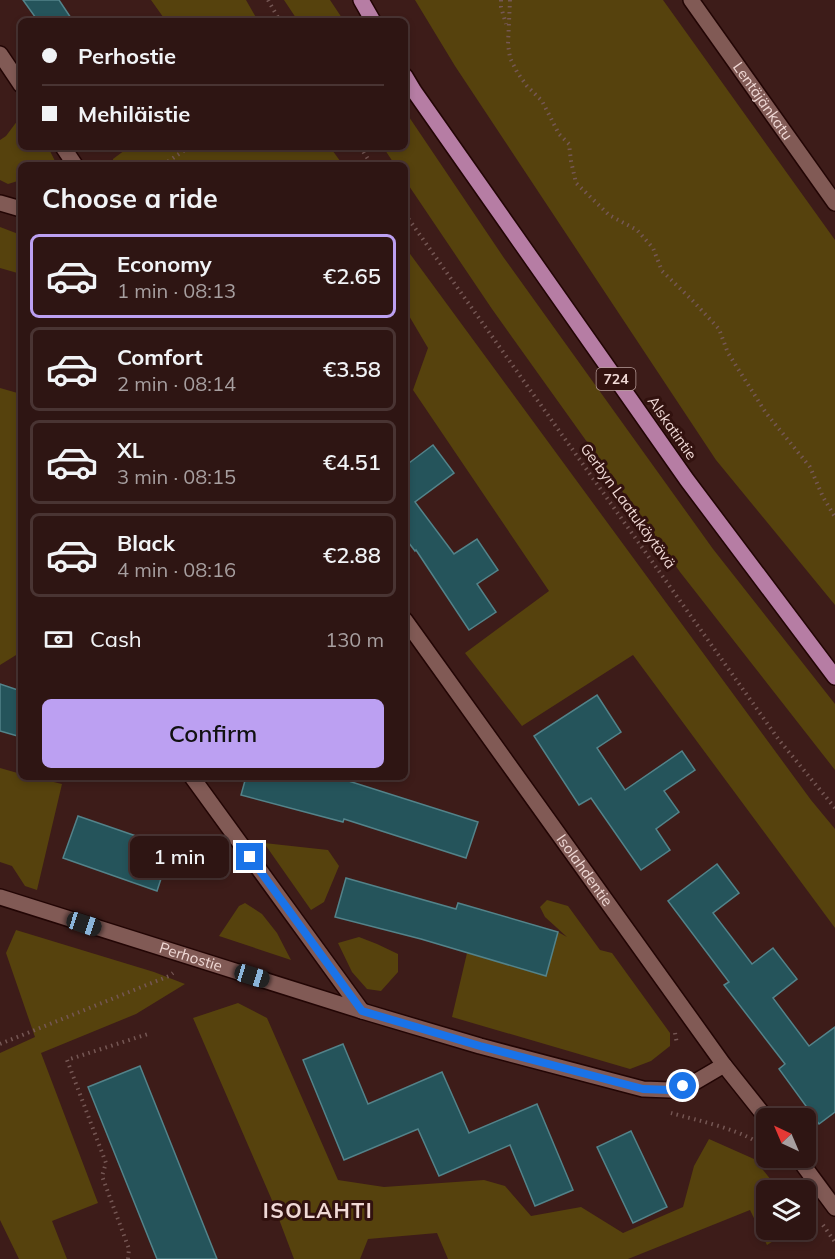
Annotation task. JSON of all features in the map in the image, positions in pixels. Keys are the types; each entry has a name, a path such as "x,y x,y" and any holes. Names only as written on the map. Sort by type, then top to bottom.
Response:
{"main road":[{"path":"361,0 371,18"},
{"name":"Alskatintie","path":"408,81 687,480 835,677"}],"street":[{"name":"Lentäjänkatu","path":"691,0 835,203"},
{"path":"0,54 18,81"},
{"path":"0,203 18,208"},
{"name":"Isolahdentie","path":"408,624 724,1065 758,1108"},
{"path":"194,780 362,1011"},
{"name":"Perhostie","path":"0,897 362,1011 480,1046 643,1089 670,1090 695,1082 724,1065"},
{"path":"805,1168 835,1208"}],"path":[{"path":"268,0 278,18"},
{"path":"501,0 508,27"},
{"path":"510,0 507,44 510,58 526,86 542,100 559,134 568,144 576,183 609,215 637,230 652,248 662,271 719,329 728,353 766,412 810,467 835,517"},
{"path":"167,162 185,150"},
{"name":"Gerbyn Laatukäytävä","path":"408,218 779,740 835,808"},
{"path":"0,1044 169,976 193,958"},
{"path":"128,1259 129,1249 102,1176 106,1163 67,1060 151,1033"}],"shaded area":[{"path":"151,0 246,0 256,18 164,18"},
{"path":"284,0 330,0 342,18 296,18"},
{"path":"415,0 663,0 835,240 835,605 716,460 455,66"},
{"path":"408,115 504,258 713,549 835,704 835,770 680,572 492,309 408,184 408,162 393,162 385,150 408,150"},
{"path":"18,120 18,150 50,150 54,162 18,162 18,181 8,184 0,180 0,140"},
{"path":"125,150 332,150 341,162 113,162 113,159"},
{"path":"0,227 18,234 18,273 0,268"},
{"path":"408,251 811,800 835,829 835,928 633,655 522,726 465,653 549,591 413,390 428,348 408,314"},
{"path":"0,388 18,393 18,654 0,665"},
{"path":"0,768 18,773 18,780 45,780 62,784 37,890 25,886 12,866 0,862"},
{"path":"264,843 328,850 339,866 324,902 311,910"},
{"path":"547,900 568,906 600,950 612,953 670,1033 670,1046 651,1061 630,1069 452,1017 467,953 546,976 558,932 567,937 545,917 540,907"},
{"path":"245,903 262,914 277,933 291,960 219,936 239,906"},
{"path":"16,930 154,972 185,984 136,1014 41,1053 98,1203 52,1221 67,1259 19,1259 0,1220 0,1053 35,1037 6,953"},
{"path":"359,937 398,954 398,972 381,991 367,989 352,972 338,943"},
{"path":"238,1003 267,1018 338,1180 384,1187 484,1180 505,1186 531,1216 581,1207 623,1233 683,1207 694,1166 709,1139 754,1159 756,1168 761,1168 771,1180 756,1180 756,1222 750,1210 628,1259 448,1259 437,1233 368,1239 360,1259 294,1259 271,1198 193,1018"},
{"path":"765,1240 775,1240 767,1245"}],"building":[{"path":"23,0 59,0 71,18 36,18"},
{"path":"433,445 454,473 415,502 454,554 477,539 498,570 477,584 496,612 469,630 416,550 408,542 408,464"},
{"path":"0,684 18,690 18,736 0,731"},
{"path":"597,695 621,732 597,748 625,790 682,751 695,770 664,791 679,812 656,829 670,850 641,870 591,798 579,805 534,736"},
{"path":"245,780 345,780 478,822 466,858 344,819 343,822 241,795"},
{"path":"78,816 171,848 157,891 63,858"},
{"path":"717,864 739,893 713,913 752,964 773,948 797,979 773,998 809,1046 835,1027 835,1112 819,1124 816,1120 816,1108 807,1108 779,1069 785,1064 724,985 729,982 668,901"},
{"path":"346,878 456,909 458,903 558,932 546,976 421,939 335,917"},
{"path":"343,1044 368,1104 442,1072 469,1133 537,1104 573,1190 535,1206 510,1145 439,1176 418,1129 344,1160 303,1060"},
{"path":"140,1066 217,1259 157,1259 88,1087"},
{"path":"631,1131 667,1207 633,1223 597,1147"}],"district":[{"name":"ISOLAHTI","path":"318,1211"}],"route":[{"path":"250,857 362,1011 480,1046 643,1089 670,1090 683,1086"}]}
